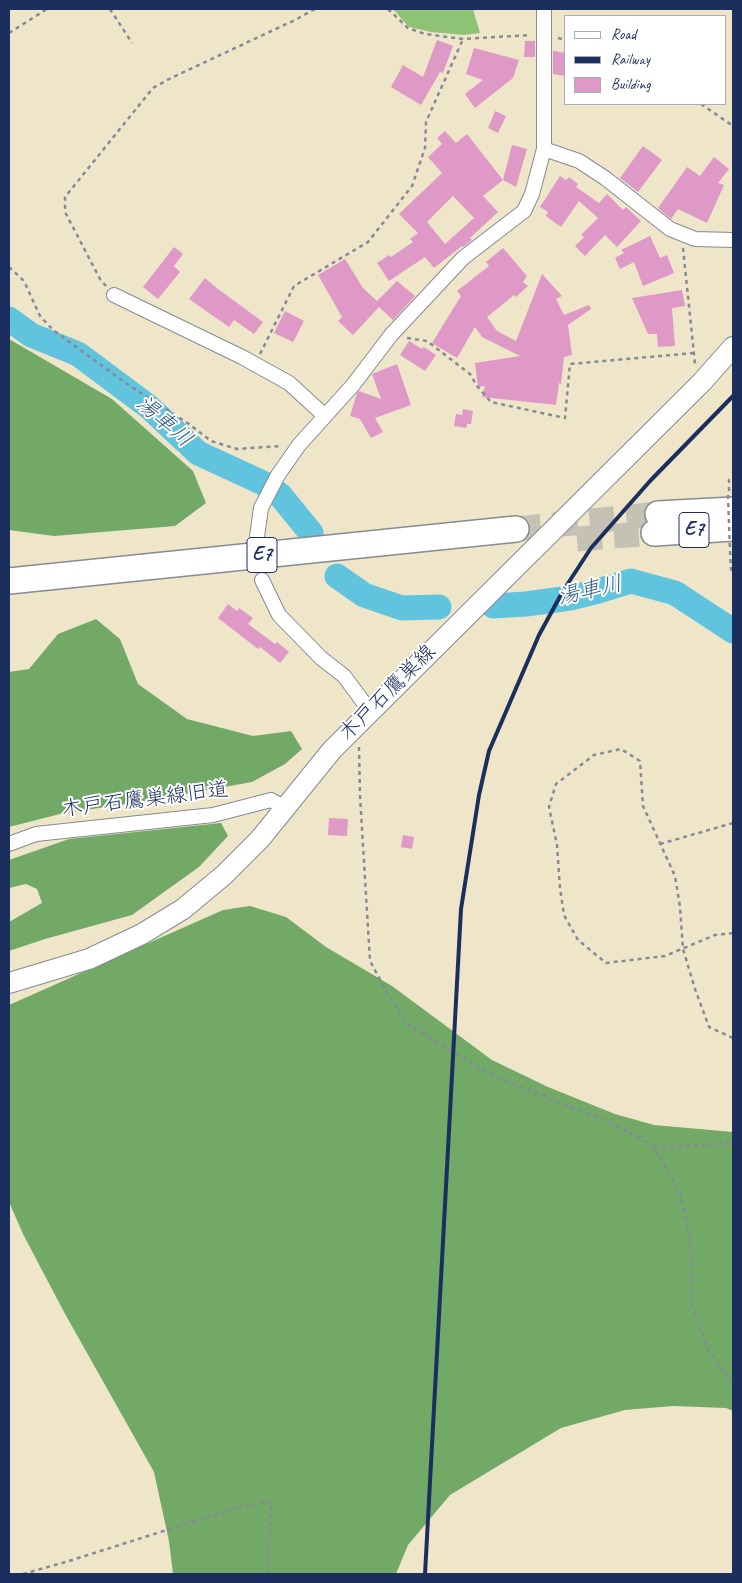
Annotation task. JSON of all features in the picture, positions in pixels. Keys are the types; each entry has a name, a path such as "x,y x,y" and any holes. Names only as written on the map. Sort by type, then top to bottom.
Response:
{"highway":[{"name":"E7","path":"731,502 656,523 732,540"},
{"name":"E7","path":"9,581 515,537 367,558 9,596"}],"main road":[{"name":"木戸石鷹巣線","path":"9,983 89,959 142,934 183,909 230,869 260,839 332,750 352,729 702,382 733,347"}],"street":[{"path":"256,544 261,508 278,474 298,445 353,385 392,335 463,258 524,211 532,194 544,149 544,9"},
{"path":"544,149 579,161 605,178 670,229 695,239 733,240"},
{"path":"114,295 255,364 289,383 325,416"},
{"path":"262,580 279,615 321,658 344,676 370,711"},
{"name":"木戸石鷹巣線旧道","path":"9,844 36,834 213,815 272,800 285,808"}],"path":[{"path":"9,33 47,9"},
{"path":"110,9 132,43"},
{"path":"114,295 100,279 65,212 65,196 153,88 296,20 315,9"},
{"path":"388,9 408,28 425,34 463,39 544,34"},
{"path":"255,364 294,286 368,242 412,186 425,148 426,122 463,39"},
{"path":"702,105 733,126"},
{"path":"682,234 696,378 702,382"},
{"path":"9,267 24,281 40,316 53,330 211,442 237,449 298,445"},
{"path":"392,335 427,341 470,374 477,386 491,402 565,418 570,364 694,353"},
{"path":"733,478 729,480 732,540 731,569 733,573"},
{"path":"352,729 359,748 370,961 389,996 407,1024 485,1071 511,1084 601,1119 639,1138 654,1148 680,1193 690,1236 693,1306 707,1348 733,1385"},
{"path":"733,933 715,935 683,949 665,956 606,963 578,940 564,915 560,888 557,845 549,807 556,784 594,755 622,749 640,761 643,806 675,876 680,907 683,949 695,989 709,1027 733,1038"},
{"path":"660,844 733,823"},
{"path":"654,1148 733,1143"},
{"path":"23,1574 236,1508 271,1501 268,1574"}],"green space":[{"path":"393,9 473,9 480,33 464,35 431,32 409,27"},
{"path":"9,339 112,399 193,471 206,503 175,526 54,536 9,530"},
{"path":"96,619 120,639 138,684 187,719 253,736 291,731 302,749 285,764 252,782 60,814 9,827 9,672 29,669 58,634"},
{"path":"221,823 228,836 199,867 132,915 9,951 9,922 42,903 37,889 26,884 9,888 9,860 69,839"},
{"path":"250,906 286,917 326,947 392,986 492,1060 548,1087 615,1114 654,1125 733,1132 733,1411 726,1408 673,1406 625,1410 561,1428 450,1495 408,1545 396,1574 173,1574 169,1541 154,1472 64,1312 23,1234 9,1202 9,1005 223,910"}],"building":[{"path":"437,40 453,46 443,73 440,72 421,105 391,87 403,65 423,77"},
{"path":"525,41 535,41 535,57 524,57"},
{"path":"474,48 519,60 513,78 475,108 465,94 483,80 466,74"},
{"path":"553,51 564,53 564,76 553,74"},
{"path":"495,111 506,116 498,133 488,128"},
{"path":"445,131 456,143 467,134 503,180 483,196 498,212 470,238 472,240 434,268 425,257 389,281 377,263 389,255 391,257 413,242 410,239 418,233 399,214 442,173 428,157 442,144 437,138","holes":["453,196 474,218 445,244 427,222"]},
{"path":"512,145 527,149 516,187 503,180"},
{"path":"643,146 662,160 638,192 620,178"},
{"path":"714,157 729,169 718,183 724,185 707,223 678,209 671,219 658,208 687,167 700,176"},
{"path":"560,176 566,180 569,177 578,184 576,187 599,203 607,194 623,210 626,207 641,221 617,247 605,235 585,256 575,246 584,237 581,235 598,218 579,201 561,227 546,216 548,212 540,207"},
{"path":"650,236 660,258 667,255 674,273 643,286 634,262 620,269 615,258 624,253 621,250"},
{"path":"174,247 183,254 174,266 180,272 158,299 143,287"},
{"path":"503,248 527,276 523,282 528,286 516,297 514,295 487,317 497,331 516,341 542,274 562,296 556,299 564,315 589,305 591,309 568,325 572,355 564,357 556,405 482,397 485,386 478,387 475,363 520,356 482,337 475,327 457,358 432,343 461,296 457,291 489,266 486,262"},
{"path":"345,259 363,288 377,301 397,281 415,296 393,320 379,307 353,335 338,321 342,317 318,275"},
{"path":"205,278 263,322 254,334 234,320 229,327 189,299"},
{"path":"682,290 685,306 672,308 675,346 658,347 657,334 648,334 632,298"},
{"path":"285,311 304,321 293,342 274,333"},
{"path":"409,341 422,349 424,347 436,355 425,371 400,355"},
{"path":"397,364 411,405 375,418 383,432 371,438 360,419 350,416 357,393 359,391 381,399 372,374"},
{"path":"463,409 473,411 471,424 467,424 466,428 454,426 456,414 462,415"},
{"path":"228,604 237,611 239,608 253,618 248,624 289,652 280,663 260,647 258,649 218,618"},
{"path":"329,818 348,819 347,836 328,835"},
{"path":"403,835 414,837 412,849 401,847"}],"waterway":[{"name":"湯車川","path":"9,319 31,335 78,354 149,407 198,453 263,483 280,495 311,533"},
{"name":"湯車川","path":"337,576 364,595 402,608 439,607"},
{"name":"湯車川","path":"493,606 570,598 631,581 675,593 733,631"}],"tunnel":[{"path":"516,529 658,514"},
{"path":"577,539 654,533"}],"railway":[{"path":"425,1574 461,909 479,795 489,751 539,635 563,591 591,548 650,481 733,396"}]}
